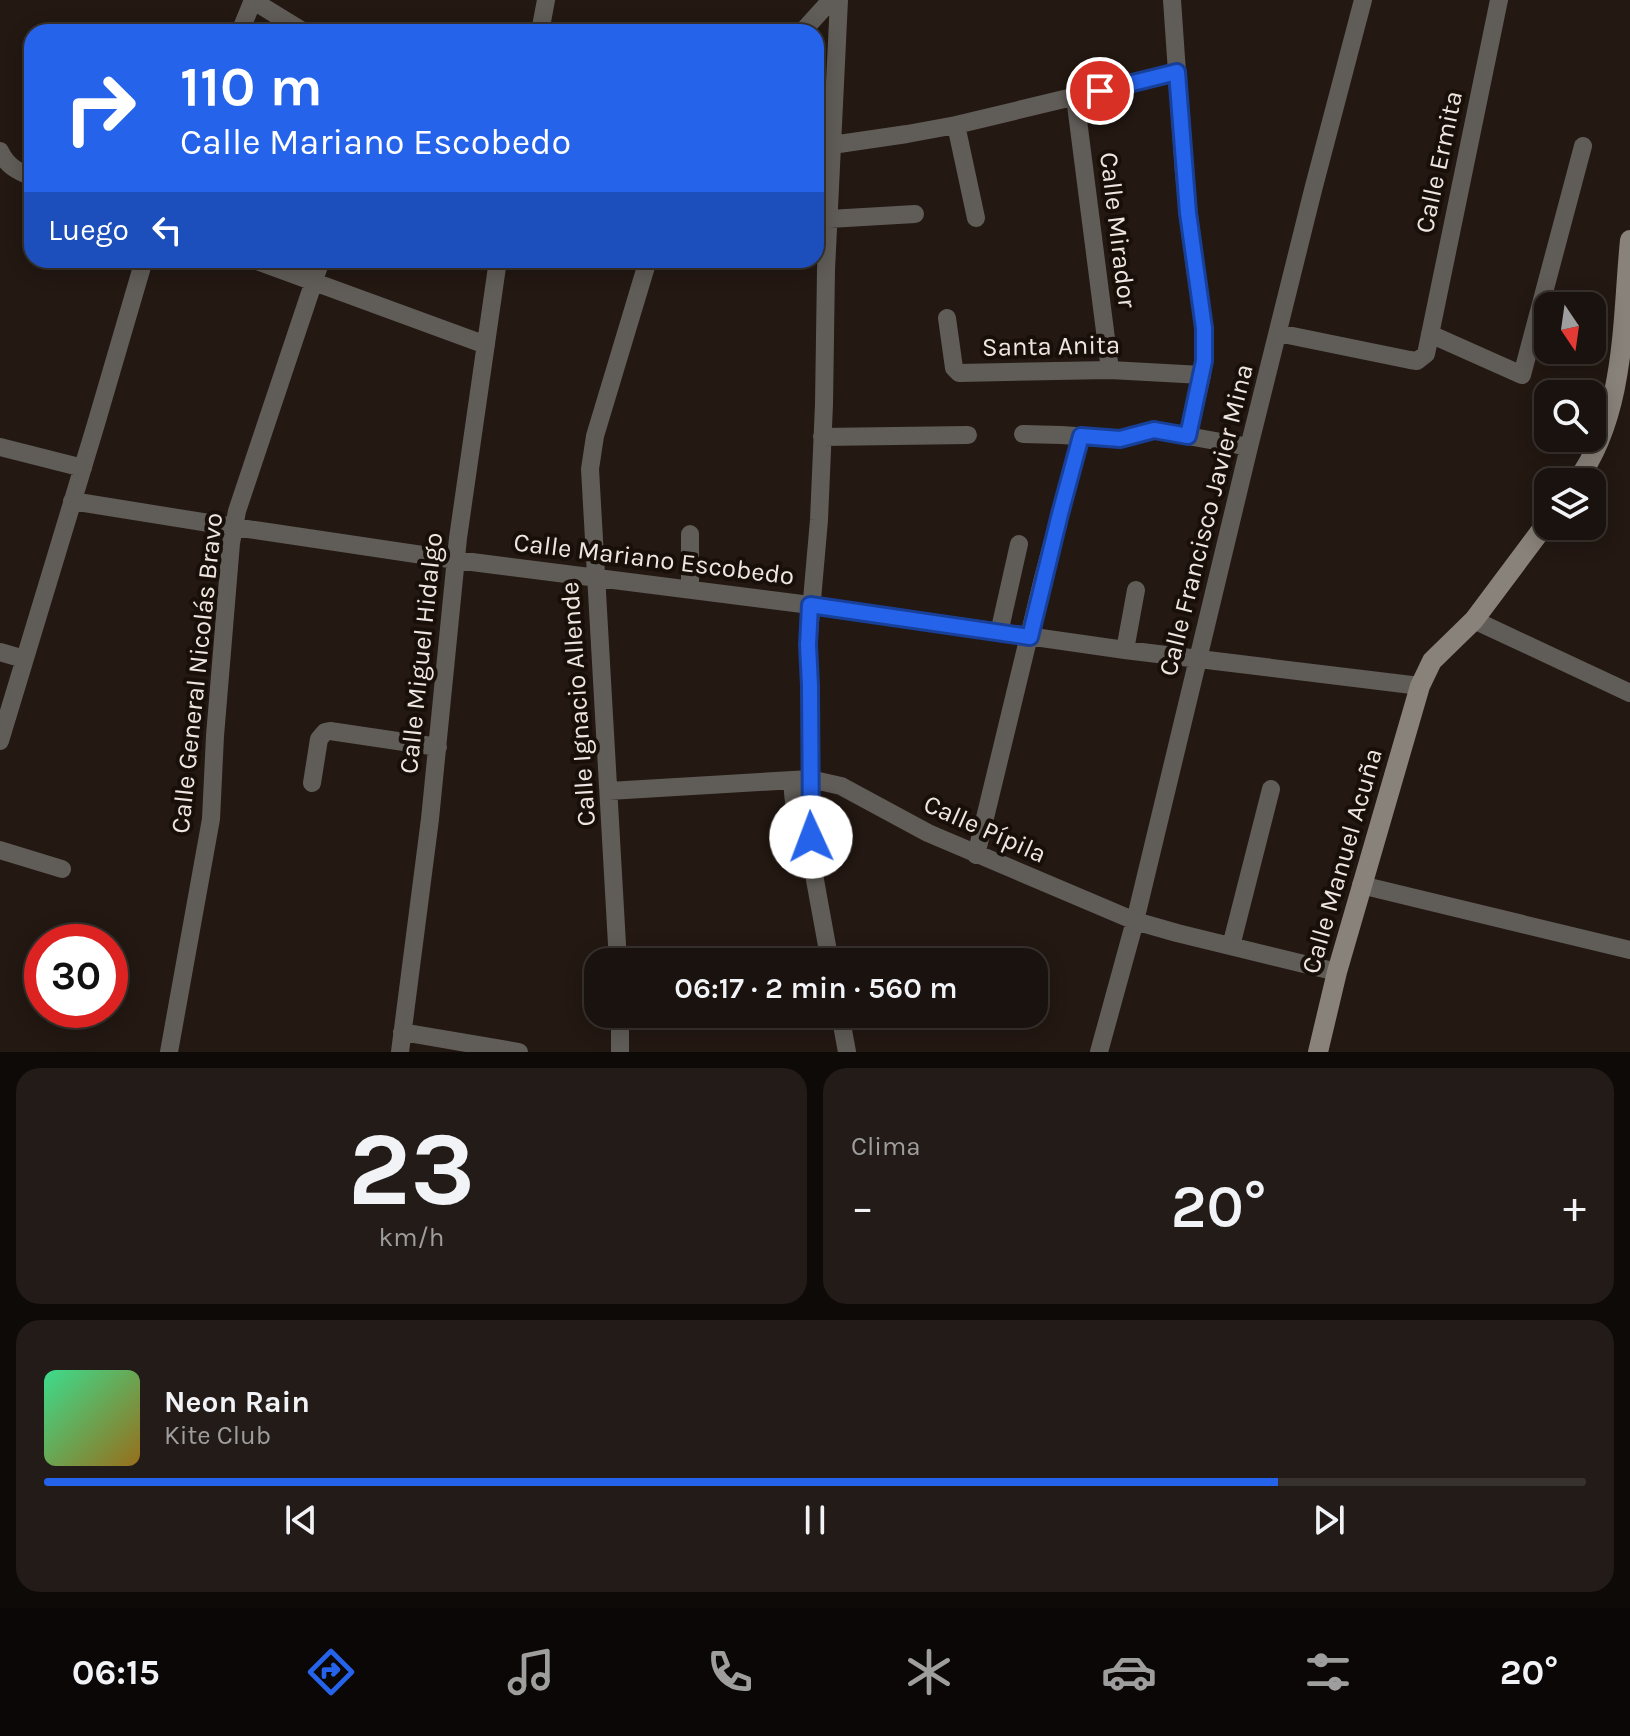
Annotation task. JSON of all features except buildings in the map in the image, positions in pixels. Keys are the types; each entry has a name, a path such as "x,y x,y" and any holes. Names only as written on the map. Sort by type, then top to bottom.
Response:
{"main road":[{"path":"1585,468 1607,417 1617,369 1627,318 1630,240"},
{"name":"Calle Manuel Acuña","path":"1318,1052 1361,885 1420,686 1432,661 1474,620 1534,540"}],"street":[{"path":"243,24 253,0 291,24"},
{"path":"542,24 546,0"},
{"path":"809,24 831,0"},
{"path":"827,948 811,837 802,829 795,810 810,686 808,645 819,520 839,0"},
{"path":"1172,0 1188,213 1204,328 1202,375 1188,436"},
{"name":"Calle Francisco Javier Mina","path":"1099,1052 1135,921 1249,447 1363,0"},
{"name":"Calle Ermita","path":"1278,333 1417,361 1426,354 1499,0"},
{"path":"832,145 956,125 1177,72"},
{"name":"Calle Mirador","path":"1075,97 1110,370"},
{"path":"956,125 976,218"},
{"path":"1430,334 1522,375 1583,146"},
{"path":"1,158 24,173"},
{"path":"829,219 915,214"},
{"path":"0,741 142,268"},
{"path":"276,268 486,345"},
{"name":"Calle General Nicolás Bravo","path":"169,1052 211,819 216,720 237,511 318,268"},
{"name":"Calle Miguel Hidalgo","path":"400,1052 438,747 456,560 497,268"},
{"name":"Calle Ignacio Allende","path":"617,948 590,494 591,455 646,268"},
{"name":"Santa Anita","path":"947,318 956,373 1110,370 1202,375"},
{"path":"1023,434 1120,439 1154,430 1249,447"},
{"path":"822,437 968,435"},
{"path":"976,855 1081,436"},
{"path":"0,447 83,468"},
{"name":"Calle Mariano Escobedo","path":"72,501 456,560 810,605 1125,650 1420,686"},
{"path":"690,534 690,589"},
{"path":"999,633 1019,544"},
{"path":"1125,650 1136,590"},
{"path":"1474,620 1630,693"},
{"path":"0,652 24,659"},
{"path":"312,783 319,739 325,732 438,747"},
{"name":"Calle Pípila","path":"609,791 801,779 841,786 928,833 1135,921 1337,972"},
{"path":"1231,946 1271,789"},
{"path":"0,850 62,869"},
{"path":"1361,885 1630,950"},
{"path":"620,1028 620,1052"},
{"path":"843,1028 847,1052"},
{"path":"402,1032 519,1052"}],"route":[{"path":"811,837 810,605 1030,637 1081,436 1120,439 1154,430 1188,436 1202,375 1205,344 1188,213 1177,72 1100,91"}]}
